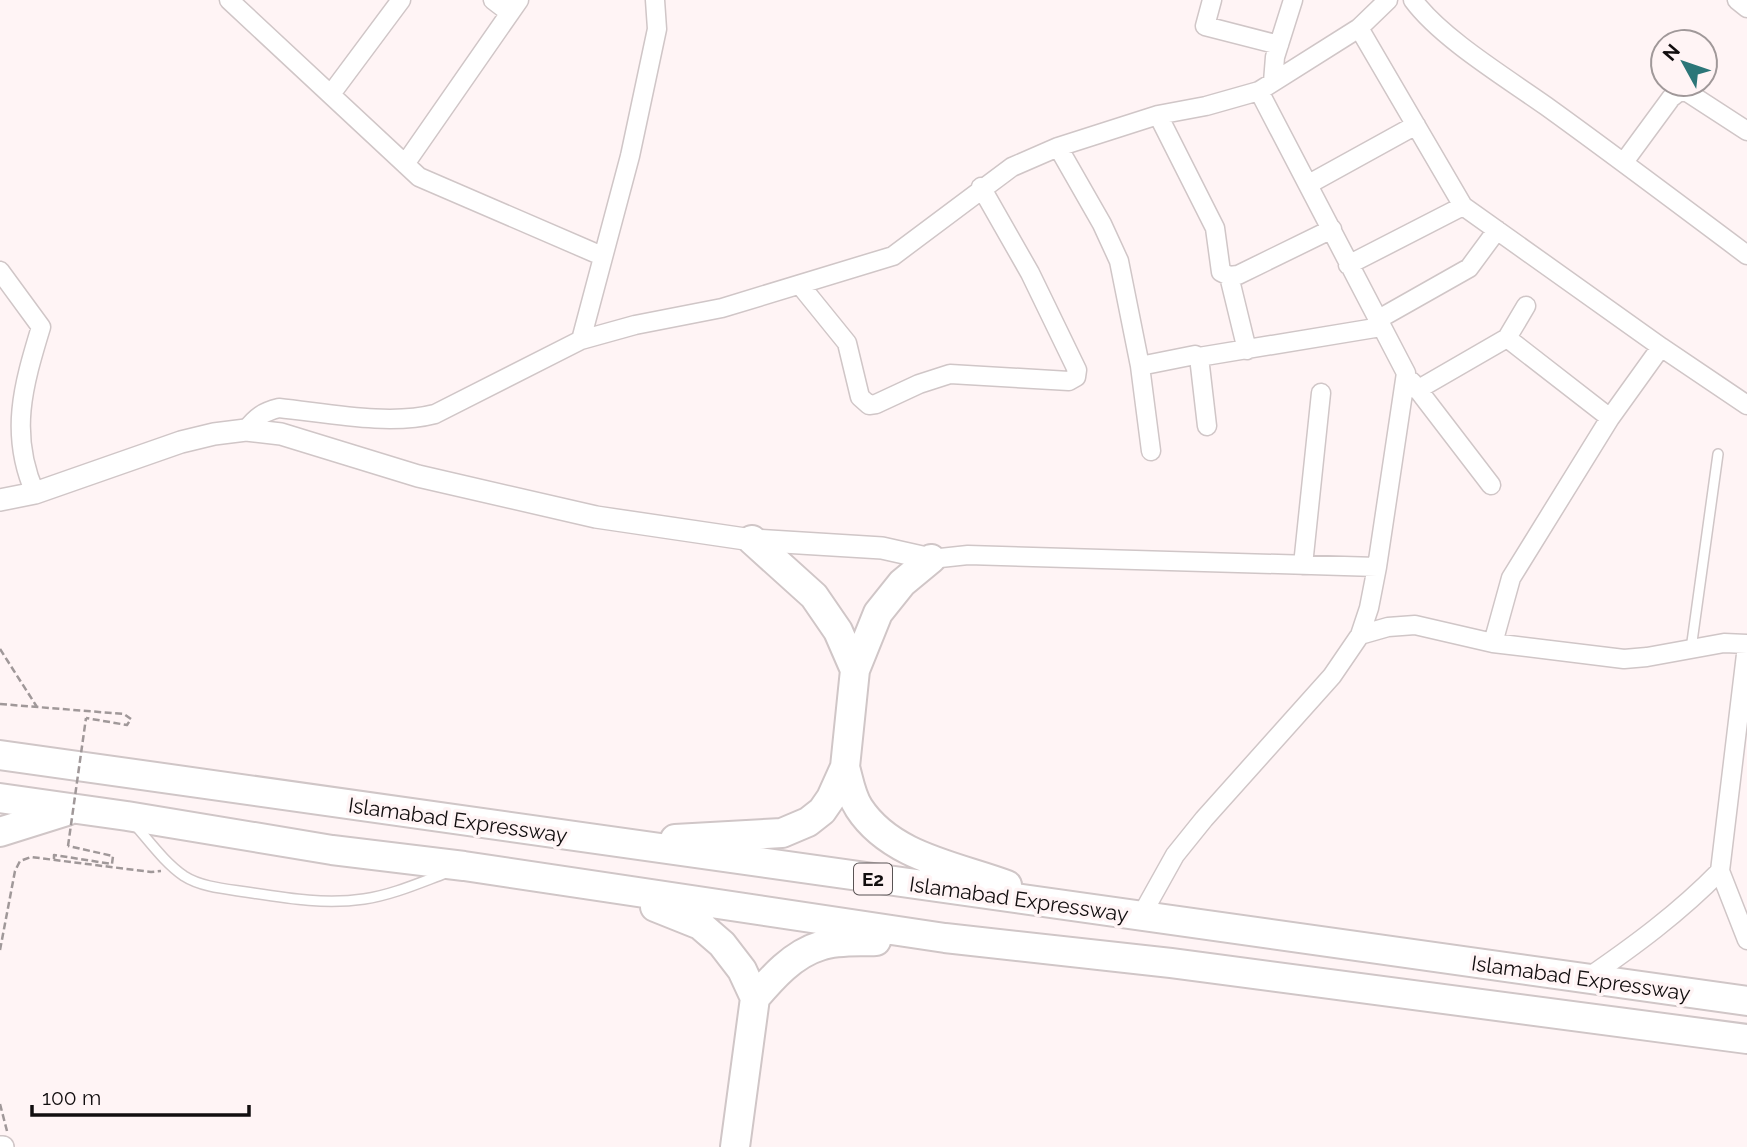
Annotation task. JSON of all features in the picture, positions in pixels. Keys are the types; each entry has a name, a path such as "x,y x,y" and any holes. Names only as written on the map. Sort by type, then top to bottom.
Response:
{"highway":[{"path":"752,540 814,596 838,631 855,670"},
{"path":"620,843 782,833 808,822 822,811 845,767 855,670 878,613 902,583 931,559"},
{"name":"Islamabad Expressway","path":"0,755 1747,1001"},
{"path":"845,767 858,807 874,828 890,841 916,854 1059,905"},
{"name":"Islamabad Expressway","path":"0,798 332,850 464,866 945,938 1171,963 1747,1039"},
{"path":"0,832 76,808"},
{"path":"599,888 700,925 722,944 741,970 754,998 735,1147"},
{"path":"754,998 774,976 794,960 819,946 945,938"}],"street":[{"path":"229,0 419,177 602,256"},
{"path":"331,94 401,0"},
{"path":"405,164 514,7 493,0"},
{"path":"581,340 630,156 657,29 655,0"},
{"path":"1212,0 1205,26 1279,45"},
{"path":"1293,0 1266,87 1348,265 1406,373 1490,485"},
{"path":"246,430 264,411 279,408 394,419 415,419 435,414 581,340 635,325 722,308 892,256 1012,166 1058,147 1158,115 1206,106 1266,87 1359,28 1388,0"},
{"path":"1413,0 1425,16 1486,63 1625,162 1747,255"},
{"path":"1737,0 1747,8"},
{"path":"1359,28 1463,206 1747,405"},
{"path":"1625,162 1671,97 1680,91 1687,92 1747,131"},
{"path":"1158,115 1214,228 1221,272 1228,276 1238,275 1332,229"},
{"path":"1309,184 1416,125"},
{"path":"1058,147 1102,224 1119,261 1140,366 1151,451"},
{"path":"800,285 847,343 860,397 869,405 950,374 1069,382 1076,377 1077,370 1030,273 981,187"},
{"path":"1348,265 1463,206"},
{"path":"1140,366 1195,355 1199,357 1247,350 1379,324 1469,268 1497,230"},
{"path":"0,271 41,327 25,379 20,408 20,438 27,474 35,493"},
{"path":"1228,276 1247,350"},
{"path":"1418,390 1507,338 1526,306"},
{"path":"1507,338 1610,418"},
{"path":"1493,643 1511,578 1610,418 1661,347"},
{"path":"1199,357 1207,426"},
{"path":"1141,916 1175,855 1332,677 1360,635 1369,608 1377,567 1406,373"},
{"path":"1303,565 1321,393"},
{"path":"0,500 35,493 181,442 246,430 281,434 418,476 596,517 752,540 882,548 931,559 968,555 1377,567"},
{"path":"1360,635 1388,627 1415,625 1493,643 1624,659 1724,643 1747,645 1720,872 1747,940"},
{"path":"1587,979 1692,900 1720,872"}],"lane":[{"path":"1691,649 1718,454"},
{"path":"127,816 174,869 187,878 210,886 296,900 364,899 397,891 464,866"}],"path":[{"path":"0,649 37,707"},
{"path":"0,704 124,714 131,719 127,725 86,718 68,846 113,856 112,864 54,855 54,859"},
{"path":"0,950 15,871 20,861 31,858 54,859 151,873 174,869"},
{"path":"0,1104 4,1143"}]}
